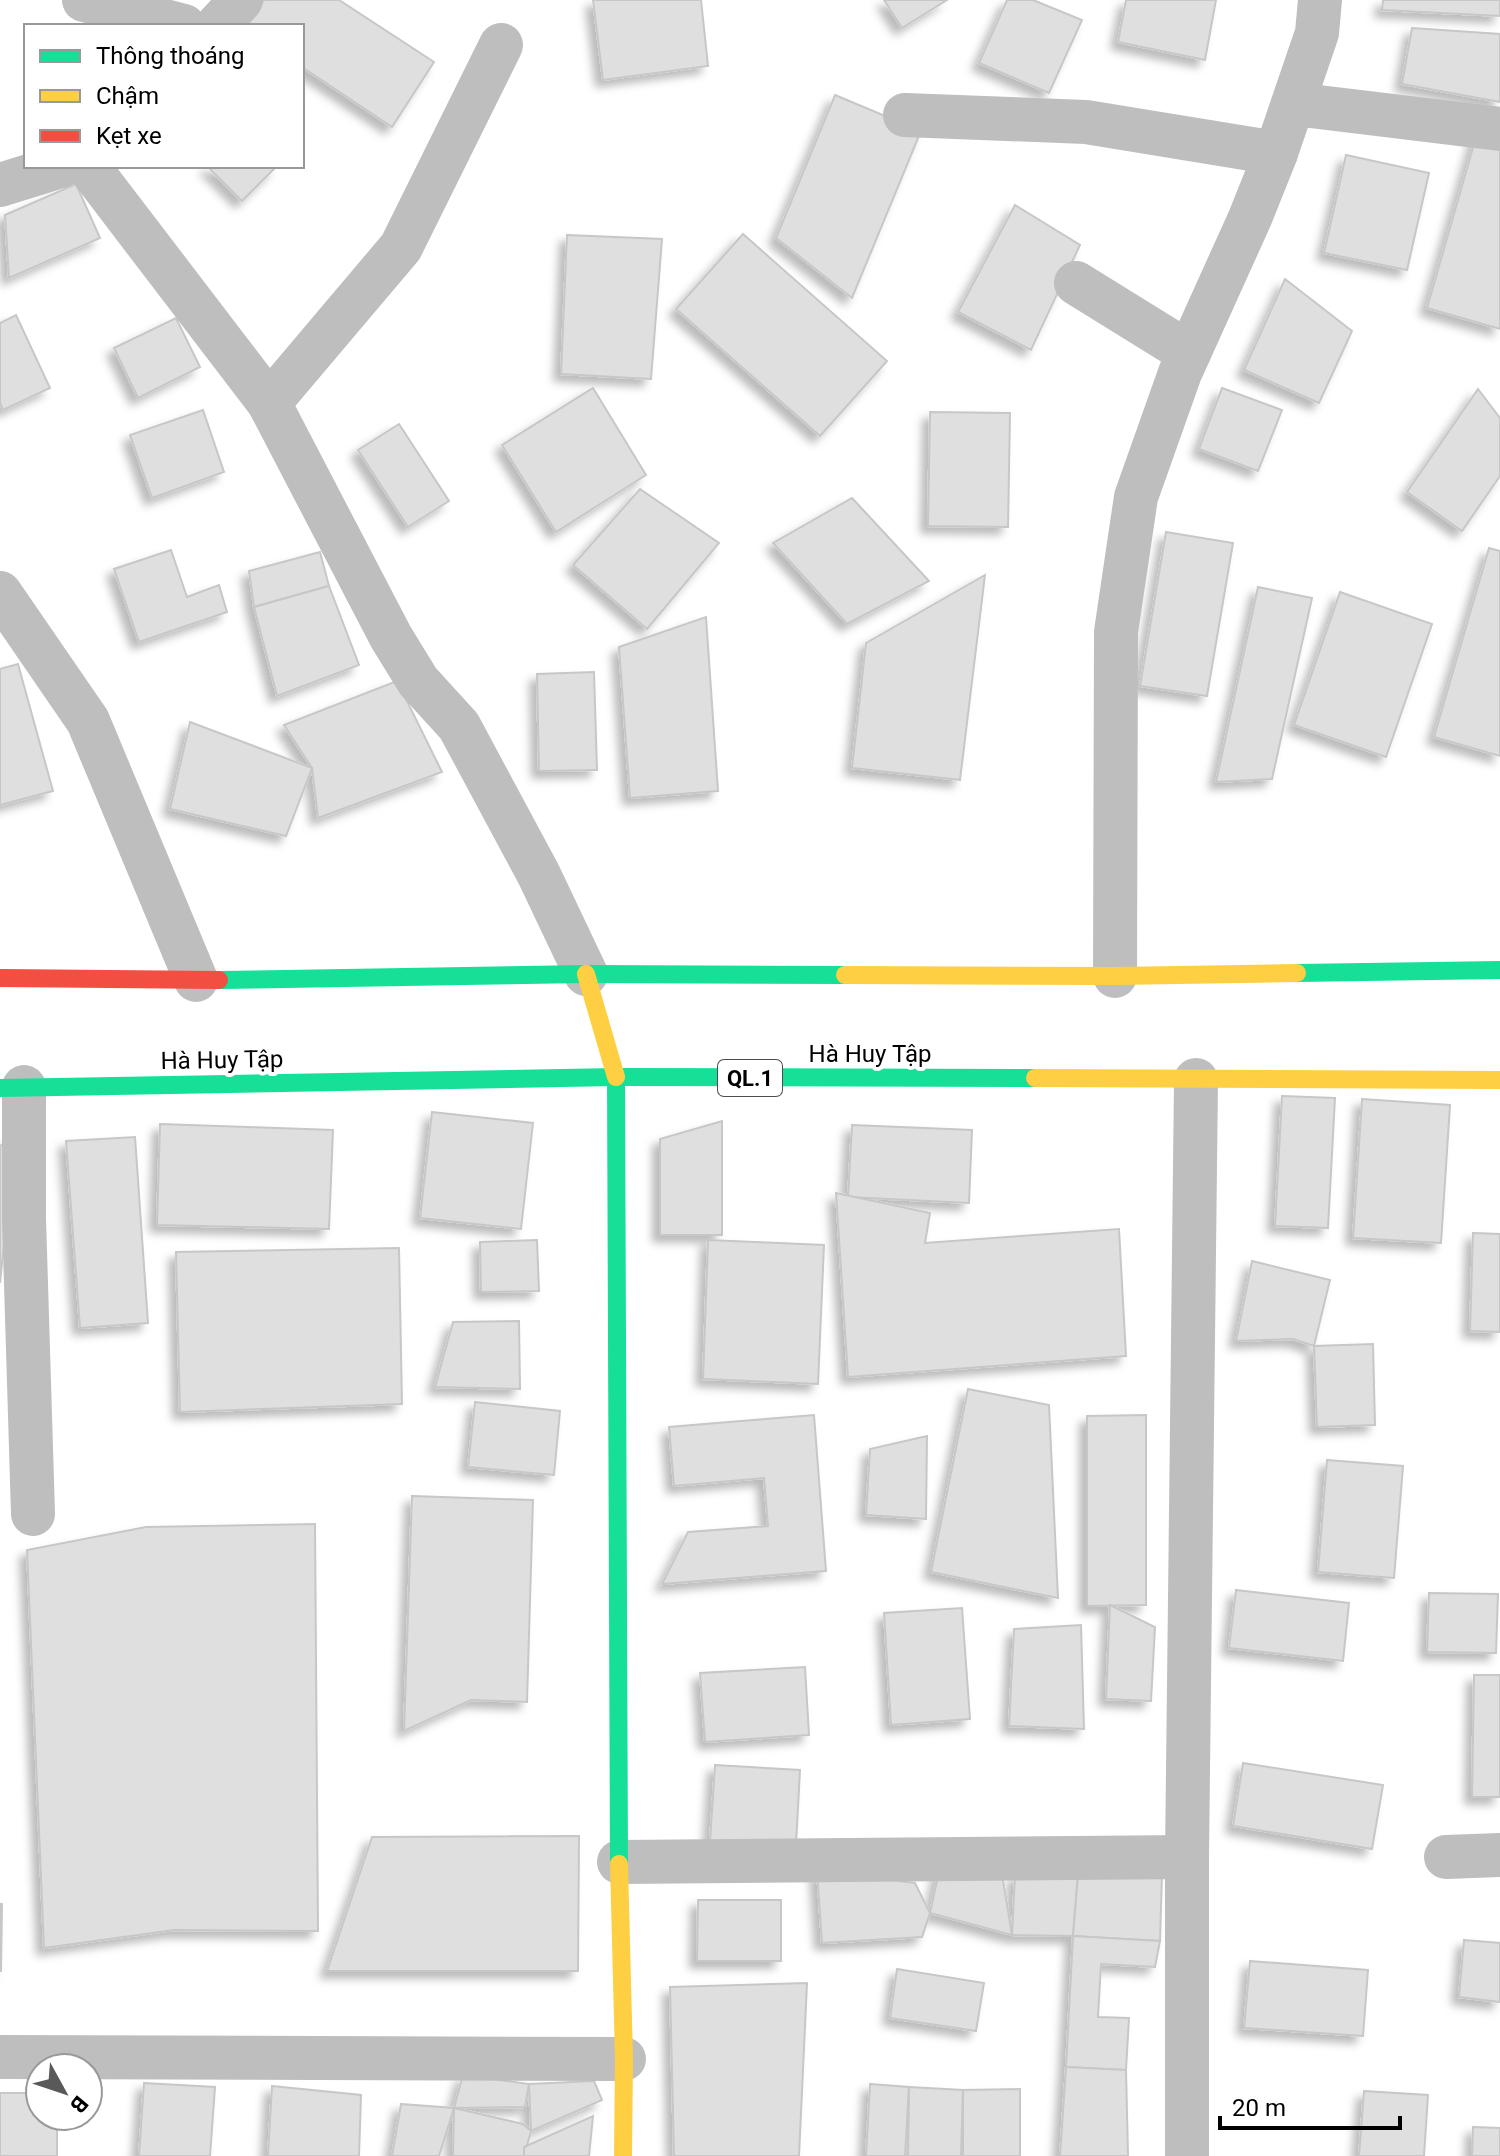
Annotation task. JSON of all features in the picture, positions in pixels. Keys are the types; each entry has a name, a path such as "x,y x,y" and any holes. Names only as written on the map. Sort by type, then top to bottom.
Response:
{"main road":[{"path":"0,978 196,980 586,974 1115,976 1500,970"},
{"path":"586,974 616,1077 623,2156"},
{"name":"Hà Huy Tập","path":"12,1088 616,1077 1500,1080"}],"street":[{"path":"84,0 176,24"},
{"path":"219,24 241,0"},
{"path":"1115,976 1116,632 1136,497 1189,353 1276,153 1317,33 1320,0"},
{"path":"269,403 401,247 501,45"},
{"path":"1294,104 1500,129"},
{"path":"905,115 1086,122 1276,153"},
{"path":"0,185 55,168"},
{"path":"90,168 269,403 391,637 418,681 459,726 539,875 586,974"},
{"path":"1076,283 1189,353"},
{"path":"0,593 88,721 196,980"},
{"path":"1187,2156 1187,1857 1196,1080"},
{"path":"12,1088 24,1218 33,1514"},
{"path":"1446,1857 1500,1855"},
{"path":"619,1862 1187,1857"},
{"path":"0,2057 624,2059"}],"building":[{"path":"264,0 339,0 434,62 392,127 304,68 304,24 247,24"},
{"path":"593,0 701,0 708,66 603,80"},
{"path":"884,0 947,0 902,28"},
{"path":"1007,0 1033,0 1082,20 1049,93 979,63"},
{"path":"1126,0 1216,0 1205,60 1118,42"},
{"path":"1383,0 1500,0 1500,16 1382,10"},
{"path":"1412,28 1500,34 1500,102 1402,84"},
{"path":"835,95 921,131 852,298 776,238"},
{"path":"1478,130 1500,136 1500,329 1427,308"},
{"path":"1346,155 1429,173 1407,270 1324,253"},
{"path":"209,168 275,168 242,201"},
{"path":"76,184 100,238 9,278 5,215"},
{"path":"1015,205 1080,245 1031,350 958,312"},
{"path":"743,234 887,361 820,436 676,309"},
{"path":"567,235 662,239 651,379 561,374"},
{"path":"1285,279 1352,331 1319,403 1244,370"},
{"path":"16,315 50,388 3,410 0,403 0,323"},
{"path":"176,318 200,367 138,398 114,348"},
{"path":"593,388 646,475 556,532 502,445"},
{"path":"1222,388 1282,410 1258,471 1199,449"},
{"path":"1478,389 1500,418 1500,476 1462,531 1407,492"},
{"path":"203,410 224,472 152,498 130,435"},
{"path":"930,412 1010,413 1008,527 928,526"},
{"path":"399,424 449,501 408,527 358,450"},
{"path":"640,489 719,543 647,629 573,565"},
{"path":"852,498 929,581 847,624 773,543"},
{"path":"1166,532 1233,543 1207,696 1140,686"},
{"path":"1489,548 1500,551 1500,756 1434,737"},
{"path":"171,550 187,597 219,585 227,612 139,642 114,569"},
{"path":"320,552 329,586 254,607 249,571"},
{"path":"985,575 960,780 852,768 866,643"},
{"path":"329,586 359,665 277,696 254,607"},
{"path":"1258,587 1312,598 1272,779 1216,782"},
{"path":"1340,592 1432,624 1386,757 1294,725"},
{"path":"706,617 718,791 630,798 619,647"},
{"path":"18,664 53,791 0,805 0,669"},
{"path":"594,672 597,770 539,771 537,674"},
{"path":"397,681 442,772 318,818 312,768 284,725"},
{"path":"190,722 312,768 286,836 170,809"},
{"path":"1282,1096 1335,1098 1328,1228 1275,1226"},
{"path":"1362,1099 1450,1105 1441,1243 1353,1238"},
{"path":"432,1112 533,1123 521,1229 420,1218"},
{"path":"722,1121 722,1235 660,1235 660,1139"},
{"path":"160,1124 333,1130 329,1229 157,1225"},
{"path":"852,1125 972,1130 969,1203 848,1197"},
{"path":"15,1137 0,1283 0,1146"},
{"path":"135,1137 148,1323 80,1328 66,1141"},
{"path":"836,1193 930,1213 925,1243 1119,1229 1126,1356 848,1377"},
{"path":"1473,1233 1500,1234 1500,1332 1470,1331"},
{"path":"537,1240 539,1291 481,1292 480,1242"},
{"path":"708,1240 824,1245 818,1384 703,1379"},
{"path":"399,1248 402,1404 180,1412 176,1252"},
{"path":"1252,1261 1330,1280 1314,1346 1293,1339 1236,1341"},
{"path":"519,1321 520,1389 435,1387 453,1322"},
{"path":"1373,1344 1375,1425 1317,1427 1314,1346"},
{"path":"968,1389 1049,1405 1058,1598 931,1572"},
{"path":"475,1402 560,1411 554,1475 468,1467"},
{"path":"814,1415 826,1571 662,1584 688,1532 768,1526 764,1478 674,1486 669,1427"},
{"path":"1146,1415 1146,1605 1087,1606 1087,1416"},
{"path":"927,1436 926,1519 866,1515 870,1449"},
{"path":"1327,1460 1403,1466 1394,1578 1318,1572"},
{"path":"412,1496 533,1500 527,1702 471,1700 404,1731"},
{"path":"315,1524 318,1931 174,1930 44,1948 27,1550 146,1527"},
{"path":"1236,1590 1349,1603 1343,1661 1229,1648"},
{"path":"1429,1593 1498,1594 1496,1653 1427,1652"},
{"path":"1110,1605 1155,1627 1151,1701 1106,1699"},
{"path":"962,1608 970,1719 891,1725 884,1613"},
{"path":"1081,1625 1084,1729 1009,1726 1014,1629"},
{"path":"805,1667 809,1735 705,1742 700,1673"},
{"path":"1474,1675 1500,1675 1500,1797 1472,1797"},
{"path":"1243,1763 1383,1785 1372,1849 1233,1826"},
{"path":"715,1765 800,1770 796,1845 710,1841"},
{"path":"579,1836 578,1971 327,1971 372,1837"},
{"path":"940,1867 1002,1874 1012,1935 930,1913"},
{"path":"817,1871 915,1883 930,1913 922,1937 822,1943"},
{"path":"1015,1874 1078,1875 1073,1936 1012,1935"},
{"path":"1162,1874 1160,1941 1073,1936 1078,1875"},
{"path":"698,1900 781,1900 781,1961 697,1961"},
{"path":"2,1904 1,1971 0,1971"},
{"path":"1073,1936 1160,1941 1155,1967 1101,1964 1098,2017 1129,2018 1126,2070 1066,2067"},
{"path":"1464,1940 1500,1943 1500,2002 1459,1997"},
{"path":"1250,1961 1368,1970 1363,2036 1244,2028"},
{"path":"897,1969 984,1983 976,2031 890,2018"},
{"path":"807,1983 799,2156 674,2156 670,1987"},
{"path":"1066,2067 1126,2070 1128,2156 1060,2156"},
{"path":"463,2075 529,2084 525,2107 454,2108"},
{"path":"594,2081 602,2100 531,2131 529,2084"},
{"path":"144,2083 215,2087 210,2156 139,2156"},
{"path":"870,2084 909,2087 905,2156 866,2156"},
{"path":"272,2086 361,2095 359,2156 268,2156"},
{"path":"909,2087 963,2090 961,2156 908,2156"},
{"path":"1020,2089 1020,2156 963,2156 963,2090"},
{"path":"1364,2091 1428,2095 1424,2156 1359,2156"},
{"path":"0,2093 24,2093 24,2132 57,2132 57,2156 0,2156"},
{"path":"401,2104 454,2108 439,2156 392,2156"},
{"path":"454,2108 523,2124 531,2131 524,2156 453,2156"},
{"path":"593,2116 589,2156 524,2156 524,2147"},
{"path":"1473,2127 1500,2128 1500,2156 1472,2156"}],"traffic: fast":[{"path":"1297,973 1500,970"},
{"path":"219,980 586,974 845,975"},
{"path":"616,1077 619,1864"},
{"path":"0,1088 616,1077 1035,1078"}],"traffic: slow":[{"path":"845,975 1297,973"},
{"path":"586,974 616,1077"},
{"path":"1035,1078 1500,1080"},
{"path":"619,1864 623,2156"}],"traffic: jam":[{"path":"0,978 219,980"}]}
